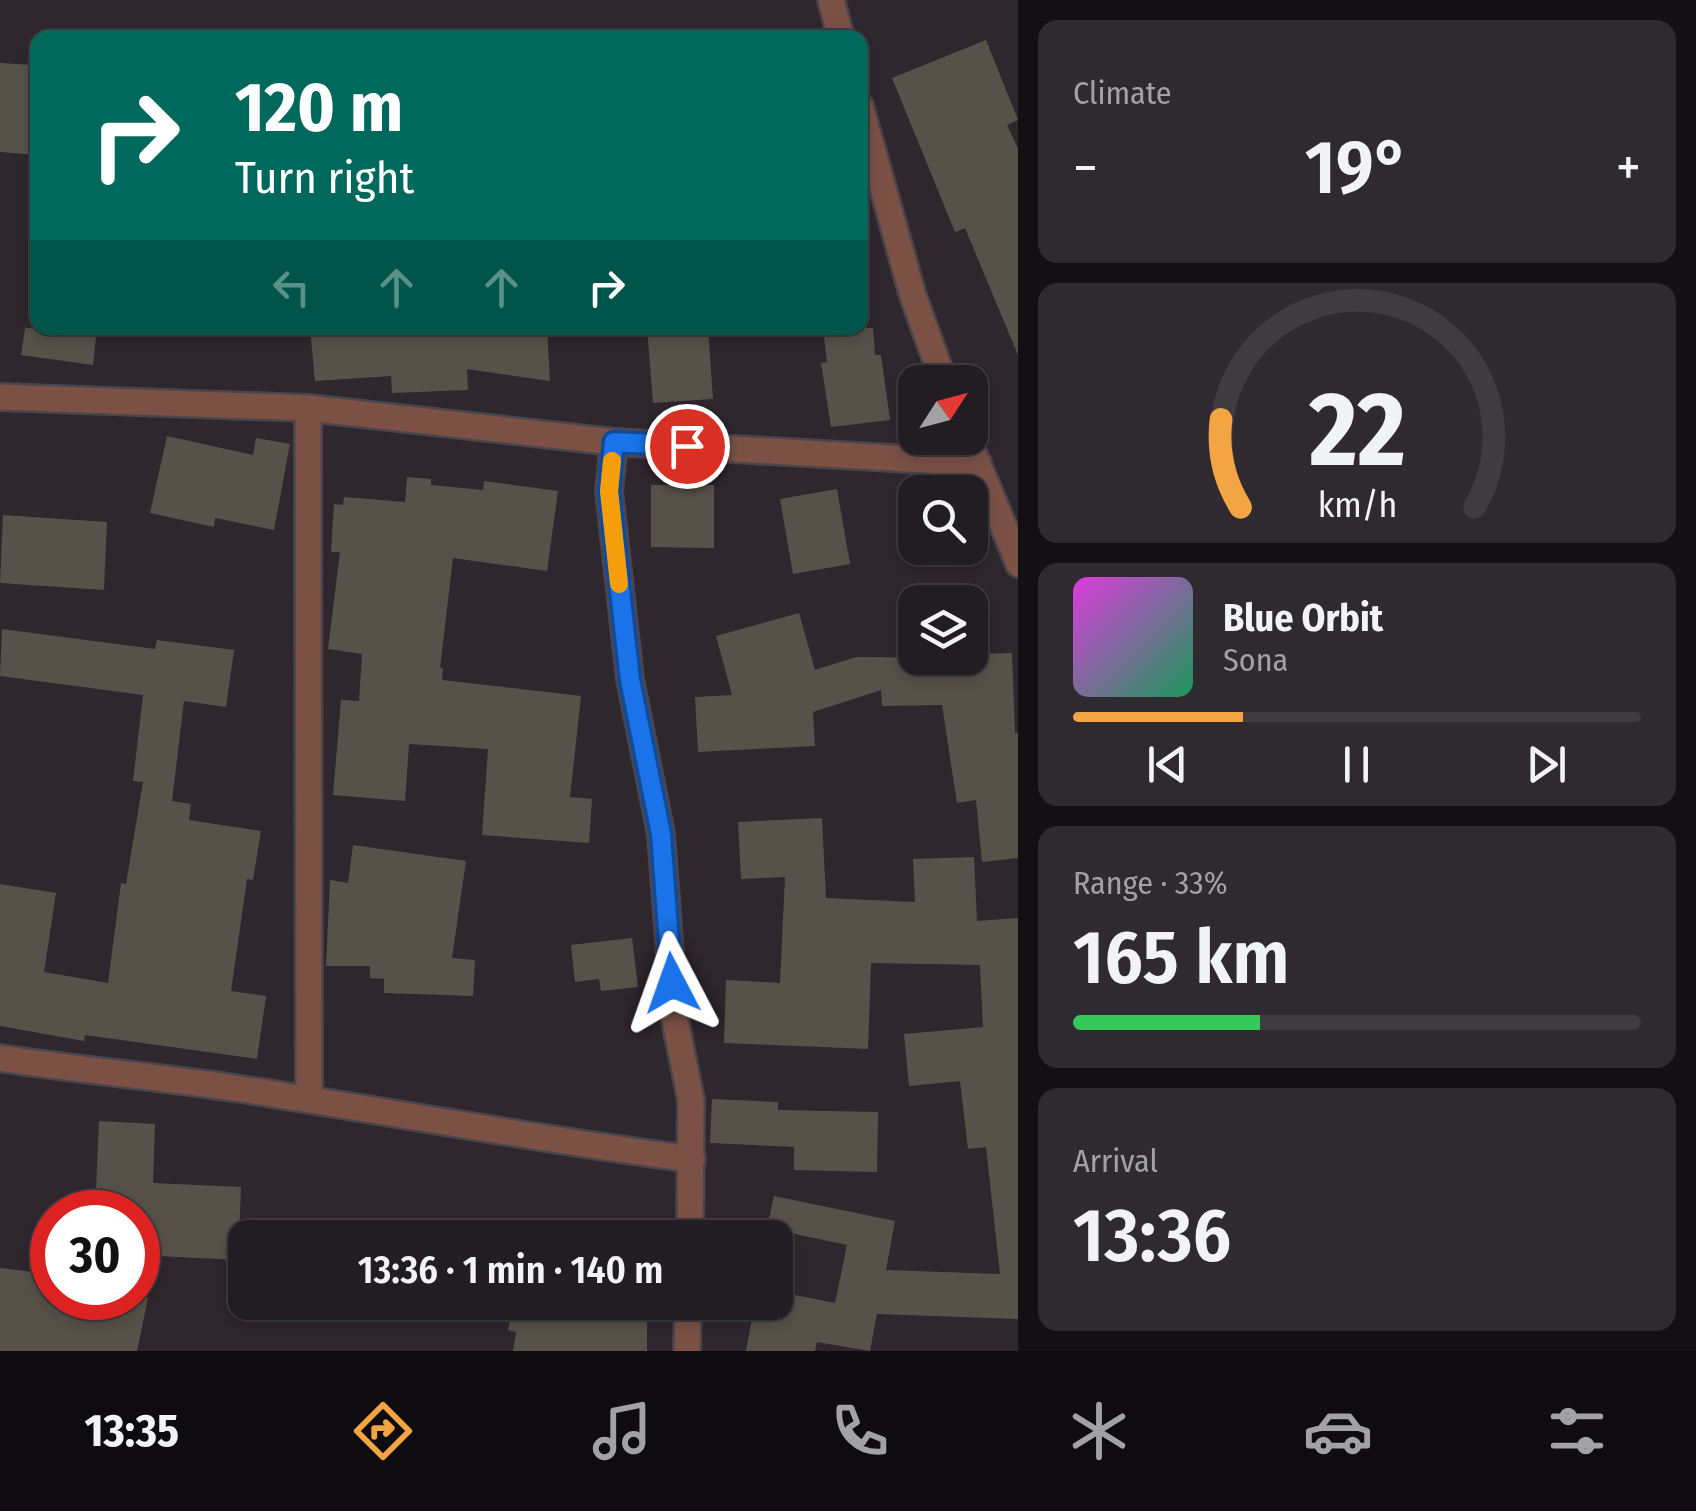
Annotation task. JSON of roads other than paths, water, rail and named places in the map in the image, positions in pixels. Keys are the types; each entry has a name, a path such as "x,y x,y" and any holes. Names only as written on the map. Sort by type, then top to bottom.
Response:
{"street":[{"path":"830,0 839,30"},
{"path":"868,135 912,296 938,365"},
{"path":"0,397 308,408 614,442 978,462"},
{"path":"308,408 309,1100"},
{"path":"614,442 609,491 630,680 661,834 675,1020 690,1100 690,1220"},
{"path":"975,455 1018,564"},
{"path":"0,1058 309,1100 553,1142 692,1152"},
{"path":"688,1320 688,1351"}]}
